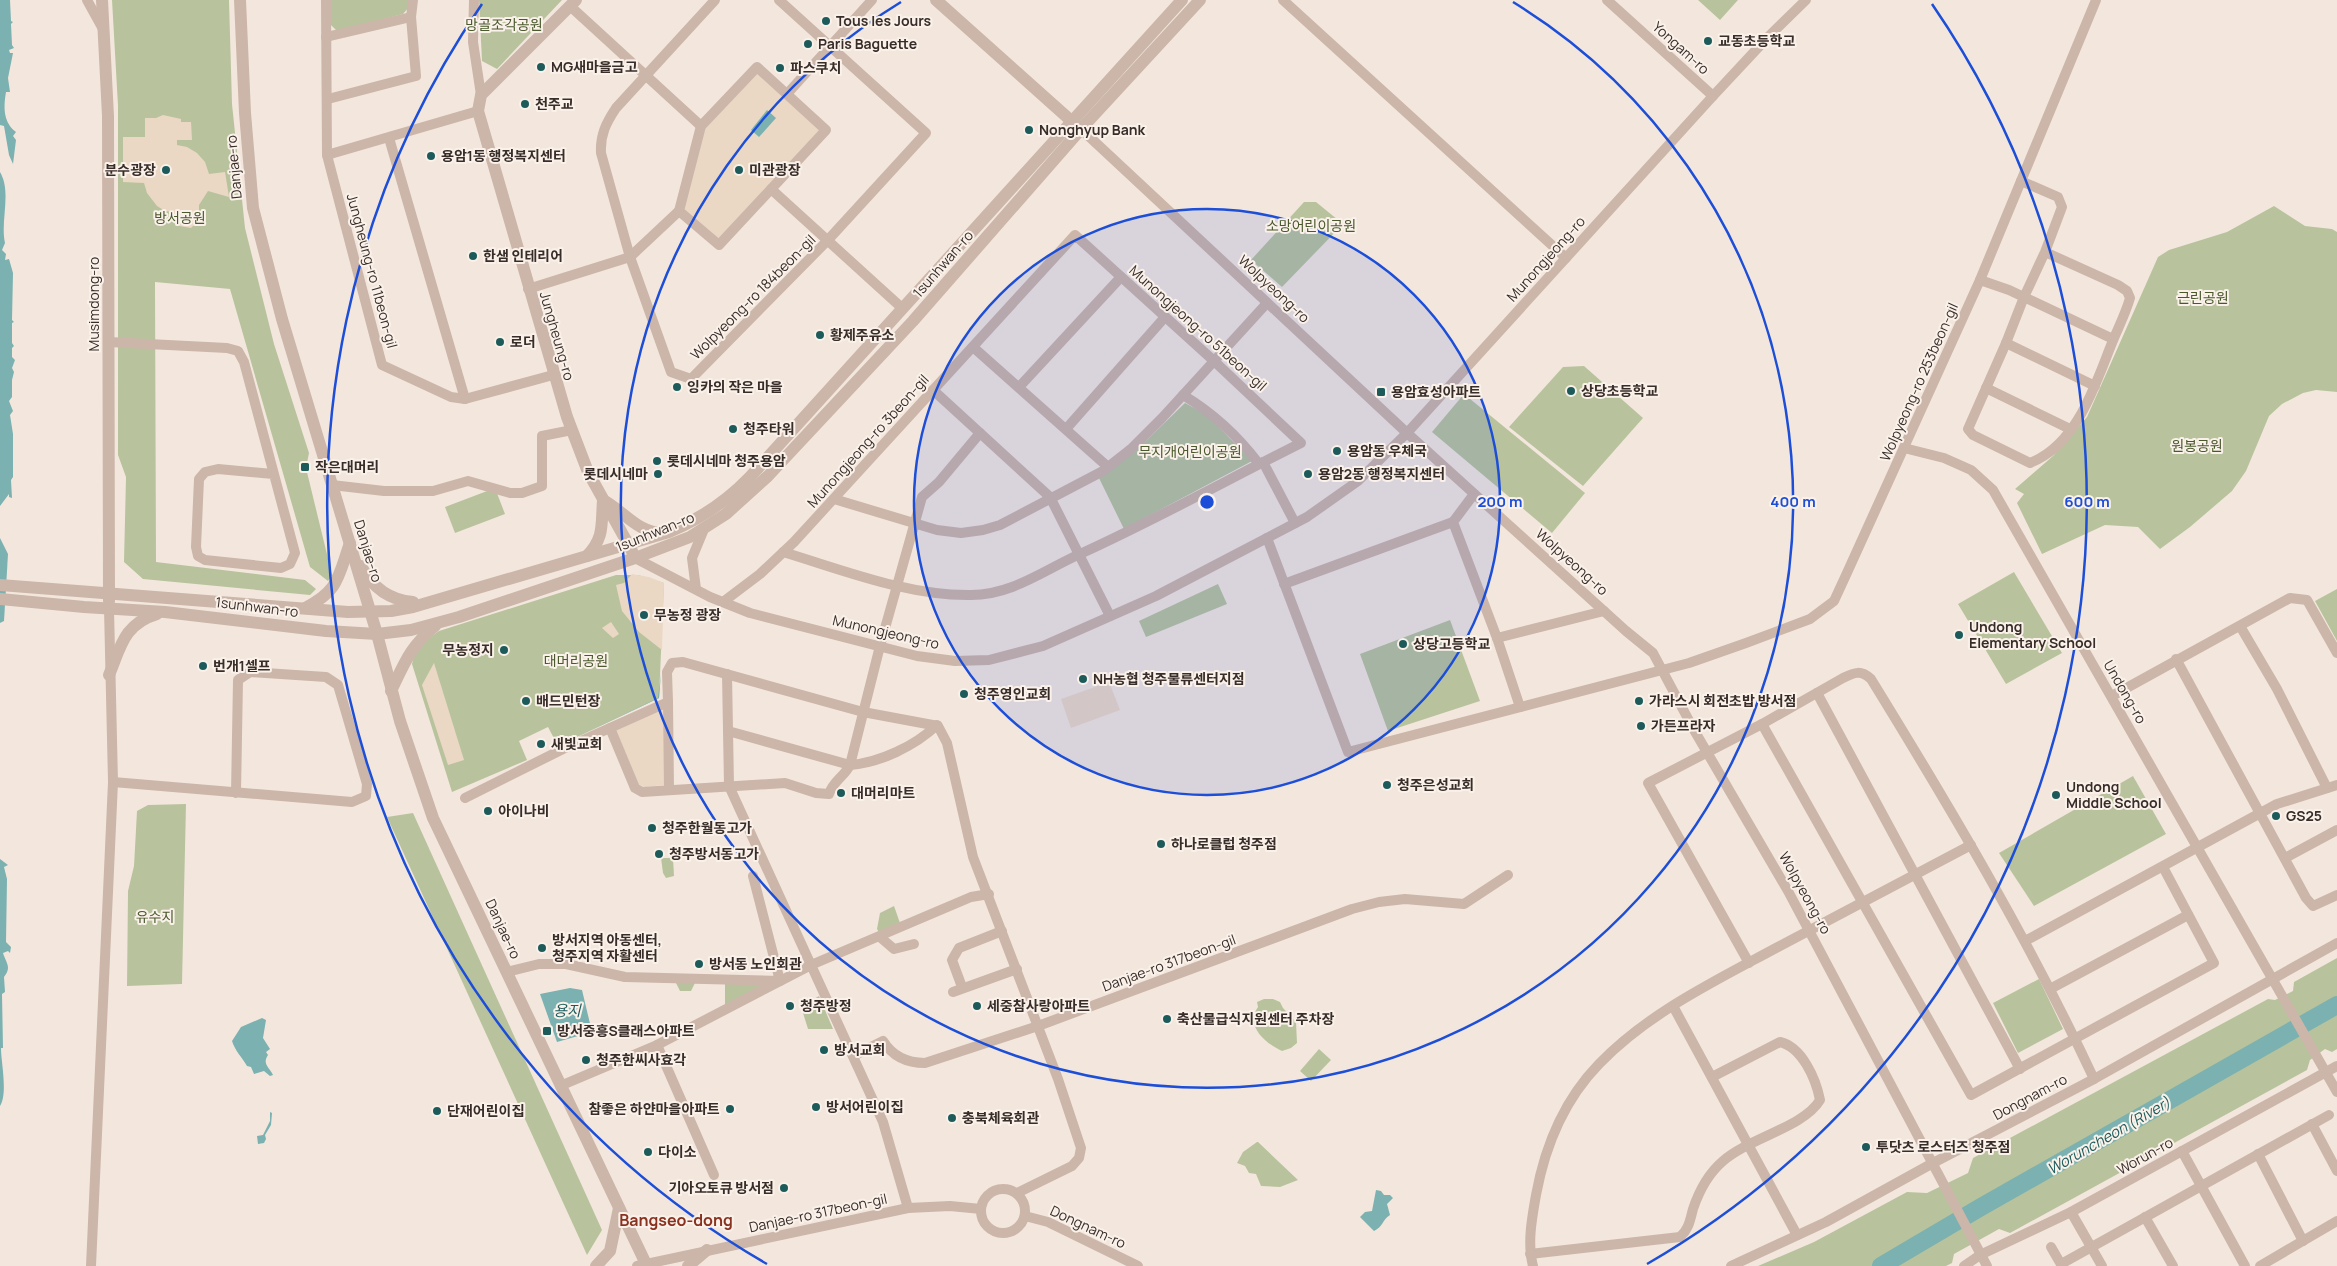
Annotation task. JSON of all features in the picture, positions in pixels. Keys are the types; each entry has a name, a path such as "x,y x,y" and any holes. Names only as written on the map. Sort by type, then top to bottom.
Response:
{"street":[{"path":"87,0 104,30"},
{"name":"Musimdong-ro","path":"102,0 108,116 109,608"},
{"name":"Danjae-ro","path":"240,0 245,113 253,208 282,318 377,634 400,721 433,818 619,1208 643,1265"},
{"path":"326,0 327,155 478,111 481,95 473,42 474,0"},
{"path":"328,99 416,76 411,17 413,0"},
{"name":"Wolpyeong-ro 184beon-gil","path":"715,0 646,74 606,124 600,142 601,153 630,257 671,372 691,379 827,241 926,134 779,0"},
{"path":"786,94 872,0"},
{"name":"Wolpyeong-ro","path":"936,0 1081,129 1407,433 1653,653 1707,753 1809,931 1987,1266"},
{"name":"1sunhwan-ro","path":"0,585 85,593 304,608 391,611 430,602 669,532 704,516 731,496 1182,0"},
{"name":"1sunhwan-ro","path":"0,599 165,612 326,631 377,634 411,630 440,622 636,558 690,537 744,500 782,462 913,321 1081,129 1200,0"},
{"path":"1283,0 1566,258"},
{"name":"Yongam-ro","path":"1608,0 1713,96"},
{"name":"Munongjeong-ro","path":"636,558 696,589 750,613 916,656 955,661 988,660 1043,646 1156,596 1307,517 1358,481 1407,433 1713,96 1768,37 1806,0"},
{"name":"Wolpyeong-ro 253beon-gil","path":"1284,584 1348,752 1689,663 1810,619 1834,601 1980,280 2096,0"},
{"path":"481,95 573,3 701,126"},
{"path":"326,37 411,17"},
{"path":"528,289 630,257 679,211 701,126 757,67 826,130 719,245 679,211"},
{"name":"Jungheung-ro","path":"478,111 553,375 572,430 588,472 636,558"},
{"path":"389,138 465,399 553,375"},
{"name":"Jungheung-ro 11beon-gil","path":"327,155 382,365 451,397 465,399"},
{"path":"2021,181 2058,197 2062,207 2045,252 1968,429 1973,435 2030,463 2040,459 2078,420 2095,386 2113,339 2126,314 2130,298 2127,291 2118,285 2045,252"},
{"path":"771,189 902,308"},
{"name":"Munongjeong-ro 51beon-gil","path":"1075,235 1301,443 1261,463"},
{"name":"Munongjeong-ro 3beon-gil","path":"723,602 760,574 834,499 1075,235"},
{"path":"1019,387 1121,277"},
{"path":"1980,280 2024,297 2113,339"},
{"path":"834,499 945,531 961,533 1000,525 1108,468 1131,448 1183,395 1267,302"},
{"path":"1066,429 1166,317"},
{"path":"109,342 227,348 238,351 244,362 295,553 290,564 280,568 205,560 198,556 196,547 199,478 204,472 218,469 273,474"},
{"path":"2006,343 2095,386"},
{"path":"973,347 1108,468"},
{"path":"1986,388 2070,429"},
{"path":"933,390 1050,497 1110,616"},
{"path":"1183,395 1225,425 1247,447 1261,463 1295,523"},
{"path":"332,485 384,491 433,491 468,481 510,493 522,494 542,486 542,436 572,430"},
{"path":"610,728 635,788 642,792 785,783 816,793 829,794 832,785 845,775 850,765 880,646 922,497 939,482 980,433"},
{"name":"Undong-ro","path":"1904,448 1944,458 1971,470 1993,490 2337,1092"},
{"path":"783,552 897,585 943,594 974,595 999,591 1033,579 1078,555 1115,539 1261,463"},
{"path":"1266,538 1284,584 1453,522 1474,494"},
{"path":"586,556 594,548 601,534 603,500 615,506 628,519 640,527 659,533 669,532"},
{"path":"1453,522 1497,638 1520,707"},
{"path":"696,589 692,558 704,529"},
{"path":"350,544 367,577 382,591 398,601 430,602"},
{"path":"304,608 324,599 336,582 350,544"},
{"path":"2112,696 2176,659 2290,598 2307,600 2337,653"},
{"path":"91,1266 113,782 109,675 109,608"},
{"path":"1497,638 1604,611"},
{"path":"109,675 125,635 135,624 145,618 165,612"},
{"path":"391,691 409,653 418,640 440,622"},
{"path":"2026,942 2277,804 2332,786 2240,626"},
{"path":"2176,659 2313,906 2337,895"},
{"path":"669,789 667,672 672,664 682,662 863,712 936,725 947,743 974,857 1038,1026 1081,1148 1079,1158 1072,1166 1017,1193"},
{"path":"113,782 236,793 352,802 366,796 367,784 338,685 326,677 250,672 238,680 236,793"},
{"path":"1749,963 1648,783 1762,724 1856,672 1865,674 1871,679 1971,845 2026,942 2094,1079"},
{"path":"727,674 729,786"},
{"path":"1818,693 2020,1068"},
{"path":"465,798 569,747 668,702"},
{"path":"1762,724 1971,1095 2214,963 2163,867"},
{"path":"728,731 850,765 868,764 924,738 936,725"},
{"name":"Danjae-ro 317beon-gil","path":"729,786 884,1122 908,1208"},
{"path":"2286,858 2337,830"},
{"path":"1533,1266 1530,1254 1532,1217 1547,1148 1574,1096 1598,1065 1623,1041 1673,1006 1749,963 1971,845"},
{"name":"Danjae-ro 317beon-gil","path":"853,1056 883,1041 891,1051 902,1059 910,1063 925,1064 1038,1026 1352,910 1379,902 1405,899 1464,904 1508,875"},
{"path":"753,876 780,981"},
{"path":"560,1086 657,1045 811,965 880,938 971,897 988,894"},
{"path":"2050,989 2188,915"},
{"path":"1002,930 959,948 952,960 958,989 1017,969"},
{"path":"880,938 894,949 914,944"},
{"name":"Dongnam-ro","path":"1730,1266 1826,1222 1933,1163 2094,1079 2337,943"},
{"path":"507,972 539,964 566,964 625,976 780,981"},
{"path":"1673,1006 1797,1235"},
{"path":"1530,1254 1680,1237 1688,1227 1706,1180 1723,1160 1815,1108 1820,1100 1817,1087 1797,1051 1789,1044 1780,1042 1712,1077"},
{"path":"657,1045 714,1175"},
{"name":"Worun-ro","path":"1964,1266 1980,1255 2072,1212 2182,1151 2323,1068 2337,1066"},
{"path":"2051,1247 2061,1265 2329,1115"},
{"path":"2312,1124 2337,1171"},
{"path":"2182,1151 2245,1266"},
{"path":"2258,1154 2303,1241"},
{"path":"1003,1189 1017,1193 1025,1205 1025,1216 1020,1226 1014,1231 1000,1233 986,1226 982,1220 981,1209 985,1198 996,1190 1003,1189"},
{"name":"Danjae-ro 317beon-gil","path":"643,1265 908,1208 950,1206 981,1209"},
{"path":"596,1266 610,1251 619,1208"},
{"path":"2072,1212 2102,1266"},
{"name":"Dongnam-ro","path":"1025,1216 1048,1222 1138,1266"},
{"path":"2145,1217 2173,1266"},
{"path":"2260,1266 2337,1221"},
{"path":"688,1266 707,1250"}],"green space":[{"name":"방서공원","path":"112,0 229,0 232,104 245,228 274,344 309,453 306,468 332,575 328,581 310,567 230,289 155,282 156,562 305,580 316,589 310,595 143,579 124,562 126,477 118,455 118,106"},
{"path":"330,0 410,0 409,7 403,14 337,31 331,25"},
{"name":"망골조각공원","path":"479,0 562,0 497,69 482,61"},
{"path":"1698,0 1738,0 1720,20"},
{"name":"소망어린이공원","path":"1304,202 1316,202 1343,224 1282,287 1251,260"},
{"path":"2274,206 2305,226 2332,229 2337,232 2337,392 2316,390 2303,393 2282,404 2269,416 2246,471 2232,491 2190,527 2160,549 2138,527 2105,525 2042,554 2017,503 2024,494 2015,489 2053,456 2087,417 2158,257 2169,250 2227,232"},
{"path":"1584,366 1643,418 1583,486 1509,427 1563,367"},
{"path":"1464,394 1585,493 1552,533 1432,432"},
{"name":"무지개어린이공원","path":"1185,403 1207,415 1252,461 1124,529 1099,478 1147,440"},
{"path":"495,488 505,514 455,533 445,507"},
{"path":"2014,572 2062,653 2006,684 1958,604"},
{"name":"대머리공원","path":"616,575 638,575 664,583 659,698 558,746 548,727 519,741 527,760 452,792 412,664 419,649 439,631"},
{"path":"1218,584 1227,604 1146,637 1139,621"},
{"path":"2337,589 2337,641 2315,601"},
{"path":"1450,620 1480,701 1388,731 1360,654"},
{"path":"2133,776 2166,834 2034,906 1999,853"},
{"name":"유수지","path":"186,804 182,984 127,986 128,891 134,866 137,811 148,805"},
{"path":"413,813 602,1230 587,1255 387,817"},
{"path":"661,858 673,858 674,876 666,878 663,873"},
{"path":"894,906 900,923 880,934 877,929 880,913"},
{"path":"2337,958 2337,1049 2332,1052 2325,1049 2310,1060 2307,1070 2010,1233 1999,1229 1954,1254 1952,1263 1946,1266 1758,1266 1814,1242 1907,1192 1927,1193 1968,1173 1973,1158 2268,999 2275,1000 2293,991 2294,982"},
{"path":"674,979 695,983 691,991 680,991"},
{"path":"2039,979 2063,1029 2018,1053 1993,1003"},
{"path":"725,983 769,983 725,1005"},
{"path":"819,996 833,1029 808,1029 803,1013 804,1005"},
{"path":"1264,999 1273,999 1280,1002 1296,1022 1297,1043 1291,1048 1282,1051 1276,1048 1264,1039 1255,1027 1257,1002"},
{"path":"1319,1049 1331,1060 1311,1081 1300,1071"},
{"path":"1257,1142 1298,1180 1280,1187 1261,1186 1256,1174 1249,1173 1245,1166 1237,1163 1243,1152"}],"shaded area":[{"name":"미관광장","path":"756,71 823,130 719,240 682,210 703,128"},
{"name":"분수광장","path":"163,115 181,119 181,122 191,122 192,140 177,140 177,145 187,147 197,153 205,162 209,174 225,172 229,197 208,191 199,205 199,220 191,228 180,226 176,222 173,212 165,211 157,206 147,193 144,183 123,182 123,137 145,137 145,118 156,118"},
{"name":"무농정 광장","path":"632,574 649,577 664,583 662,650 639,632 622,611 616,585 624,583"},
{"path":"611,622 619,634 613,638 602,628"},
{"path":"434,663 464,760 448,765 422,685"},
{"path":"1109,682 1120,710 1071,728 1061,699"},
{"path":"664,708 665,785 645,787 638,784 616,730"}],"water":[{"path":"0,0 10,0 11,21 13,22 11,24 12,45 14,48 9,50 10,53 13,53 8,78 10,92 6,92 5,115 9,124 16,132 13,136 16,140 13,164 9,155 4,126 0,125"},
{"path":"767,110 776,118 759,137 751,130"},
{"path":"0,172 6,197 5,243 2,250 6,254 5,260 9,259 13,273 12,320 14,322 12,323 12,343 14,346 12,348 12,357 15,360 12,368 14,372 12,397 9,401 13,411 10,415 13,434 12,498 9,497 9,494 0,506"},
{"path":"0,538 8,554 4,621 0,623"},
{"path":"661,673 659,698 558,746 658,698"},
{"path":"0,859 8,865 4,867 7,879 6,942 11,947 10,953 8,951 3,953 8,970 4,977 5,992 2,994 3,1048 1,1048 4,1094 0,1106"},
{"name":"용지","path":"570,988 582,990 592,1032 557,1042 540,994"},
{"path":"262,1018 266,1020 263,1038 270,1049 266,1052 268,1055 266,1061 273,1075 270,1076 264,1071 254,1074 232,1041 241,1027"},
{"path":"270,1112 272,1113 271,1125 265,1135 266,1139 264,1143 258,1144 257,1136 263,1135 270,1121"},
{"path":"1376,1190 1393,1198 1387,1204 1390,1215 1374,1231 1360,1217 1365,1212 1372,1211"}],"waterway":[{"name":"Woruncheon (River)","path":"1881,1266 1981,1207 2337,1005"}],"place":[{"name":"Tous les Jours","path":"826,21"},
{"name":"교동초등학교","path":"1708,41"},
{"name":"Paris Baguette","path":"808,44"},
{"name":"MG새마을금고","path":"541,67"},
{"name":"파스쿠치","path":"780,68"},
{"name":"천주교","path":"525,104"},
{"name":"Nonghyup Bank","path":"1029,130"},
{"name":"용암1동 행정복지센터","path":"431,156"},
{"name":"분수광장","path":"166,170"},
{"name":"미관광장","path":"739,170"},
{"name":"한샘 인테리어","path":"473,256"},
{"name":"황제주유소","path":"820,335"},
{"name":"로더","path":"500,342"},
{"name":"잉카의 작은 마을","path":"677,387"},
{"name":"상당초등학교","path":"1571,391"},
{"name":"용암효성아파트","path":"1381,392"},
{"name":"청주타워","path":"733,429"},
{"name":"용암동 우체국","path":"1337,451"},
{"name":"롯데시네마 청주용암","path":"657,461"},
{"name":"작은대머리","path":"305,467"},
{"name":"롯데시네마","path":"658,474"},
{"name":"용암2동 행정복지센터","path":"1308,474"},
{"name":"무농정 광장","path":"644,615"},
{"name":"Undong Elementary School","path":"1959,635"},
{"name":"상당고등학교","path":"1403,644"},
{"name":"무농정지","path":"504,650"},
{"name":"번개1셀프","path":"203,666"},
{"name":"NH농협 청주물류센터지점","path":"1083,679"},
{"name":"청주영인교회","path":"964,694"},
{"name":"배드민턴장","path":"526,701"},
{"name":"가라스시 회전초밥 방서점","path":"1639,701"},
{"name":"가든프라자","path":"1641,726"},
{"name":"새빛교회","path":"541,744"},
{"name":"청주은성교회","path":"1387,785"},
{"name":"대머리마트","path":"841,793"},
{"name":"Undong Middle School","path":"2056,795"},
{"name":"아이나비","path":"488,811"},
{"name":"GS25","path":"2276,816"},
{"name":"청주한월동고가","path":"652,828"},
{"name":"하나로클럽 청주점","path":"1161,844"},
{"name":"청주방서동고가","path":"659,854"},
{"name":"방서지역 아동센터, 청주지역 자활센터","path":"542,948"},
{"name":"방서동 노인회관","path":"699,964"},
{"name":"청주방정","path":"790,1006"},
{"name":"세중참사랑아파트","path":"977,1006"},
{"name":"축산물급식지원센터 주차장","path":"1167,1019"},
{"name":"방서중흥S클래스아파트","path":"547,1031"},
{"name":"방서교회","path":"824,1050"},
{"name":"청주한씨사효각","path":"586,1060"},
{"name":"방서어린이집","path":"816,1107"},
{"name":"참좋은 하얀마을아파트","path":"730,1109"},
{"name":"단재어린이집","path":"437,1111"},
{"name":"충북체육회관","path":"952,1118"},
{"name":"투닷츠 로스터즈 청주점","path":"1866,1147"},
{"name":"다이소","path":"648,1152"},
{"name":"기아오토큐 방서점","path":"784,1188"}],"district":[{"name":"Bangseo-dong","path":"676,1220"}],"park label":[{"name":"근린공원","path":"2203,298"},
{"name":"원봉공원","path":"2197,446"}]}
